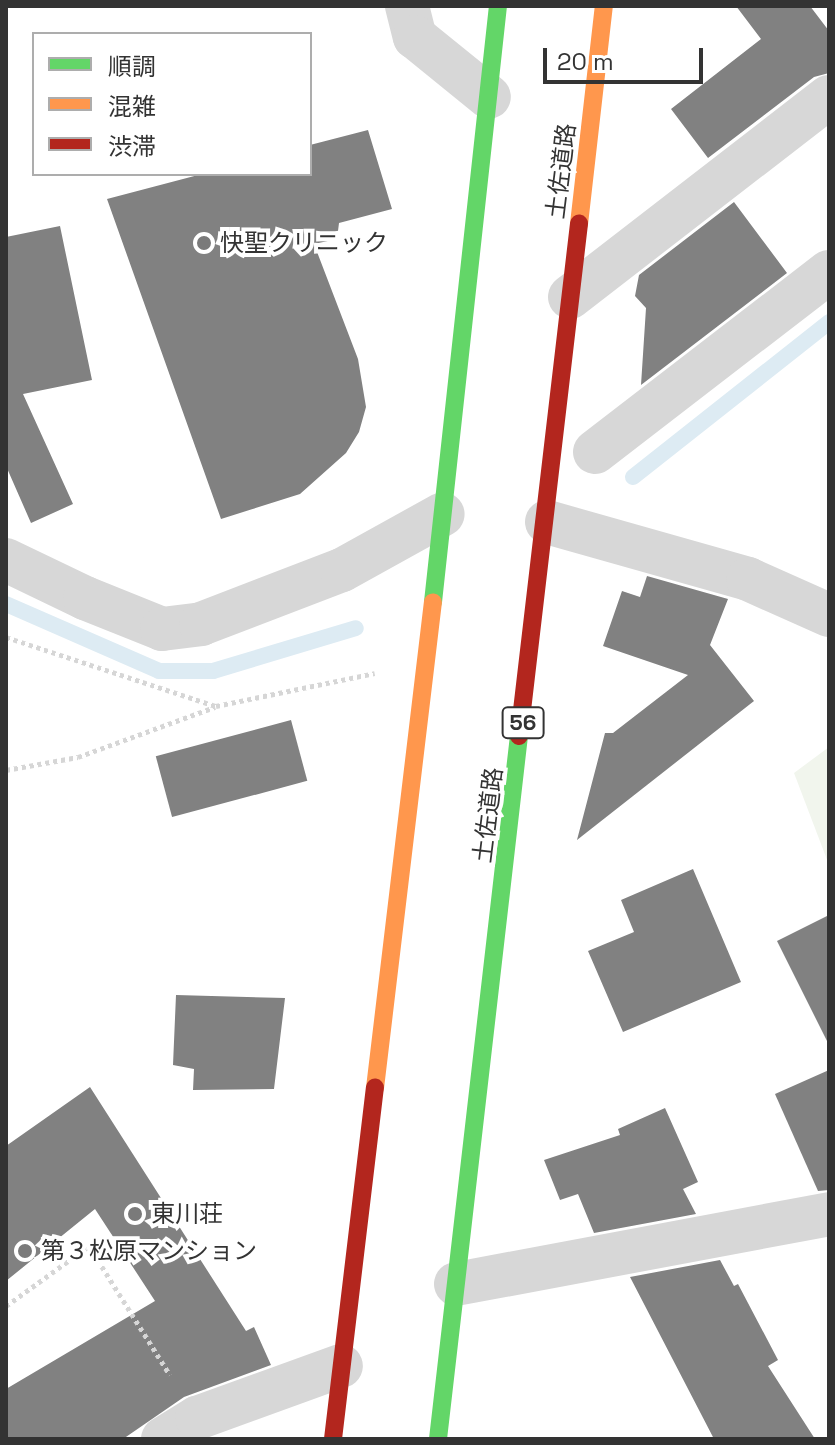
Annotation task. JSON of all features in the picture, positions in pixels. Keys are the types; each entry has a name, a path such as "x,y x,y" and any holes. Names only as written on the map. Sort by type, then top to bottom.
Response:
{"highway":[{"path":"333,1439 443,514 498,6"},
{"name":"土佐道路","path":"438,1439 547,522 604,6"}],"street":[{"path":"407,6 415,37 489,97"},
{"path":"570,297 829,97"},
{"path":"595,452 829,272"},
{"path":"6,560 85,598 162,629 201,624 342,570 443,514"},
{"path":"547,522 748,579 829,615"},
{"path":"456,1284 829,1214"},
{"path":"180,1428 341,1366"}],"path":[{"path":"6,770 78,757 216,706"},
{"path":"6,1306 89,1246 180,1428"}],"shaded area":[{"path":"829,747 829,865 794,773"}],"building":[{"path":"736,6 810,6 829,31 829,73 814,77 708,158 671,109 761,39"},
{"path":"368,130 392,209 339,223 337,239 314,244 358,359 366,407 359,432 346,453 300,494 221,519 107,199 194,176 312,176 312,144"},
{"path":"734,202 787,273 641,385 646,308 635,296 639,275"},
{"path":"60,226 92,380 23,394 73,504 31,523 6,466 6,237"},
{"path":"647,576 728,599 710,645 754,701 577,840 605,733 613,733 688,675 603,646 622,591 640,597"},
{"path":"291,720 307,781 172,817 156,756"},
{"path":"693,869 741,982 623,1032 588,951 634,932 621,900"},
{"path":"829,915 829,1045 777,941"},
{"path":"176,995 285,998 274,1089 193,1090 194,1069 173,1065"},
{"path":"829,1070 829,1190 818,1191 775,1094"},
{"path":"90,1087 246,1331 254,1327 271,1365 184,1397 123,1439 6,1439 6,1389 155,1301 95,1209 6,1281 6,1146"},
{"path":"665,1108 698,1182 683,1189 696,1214 594,1233 578,1194 560,1200 544,1160 620,1135 618,1129"},
{"path":"720,1260 734,1286 738,1284 778,1360 768,1366 815,1439 714,1439 630,1277"}],"waterway":[{"path":"633,477 829,322"},
{"path":"6,604 159,671 213,671 356,628"}],"traffic: fast":[{"path":"433,602 498,6"},
{"path":"438,1439 519,736"}],"traffic: slow":[{"path":"579,224 604,6"},
{"path":"375,1088 433,602"}],"traffic: jam":[{"path":"519,736 579,224"},
{"path":"333,1439 375,1088"}],"place":[{"name":"快聖クリニック","path":"204,243"},
{"name":"東川荘","path":"135,1214"},
{"name":"第３松原マンション","path":"25,1251"}]}
